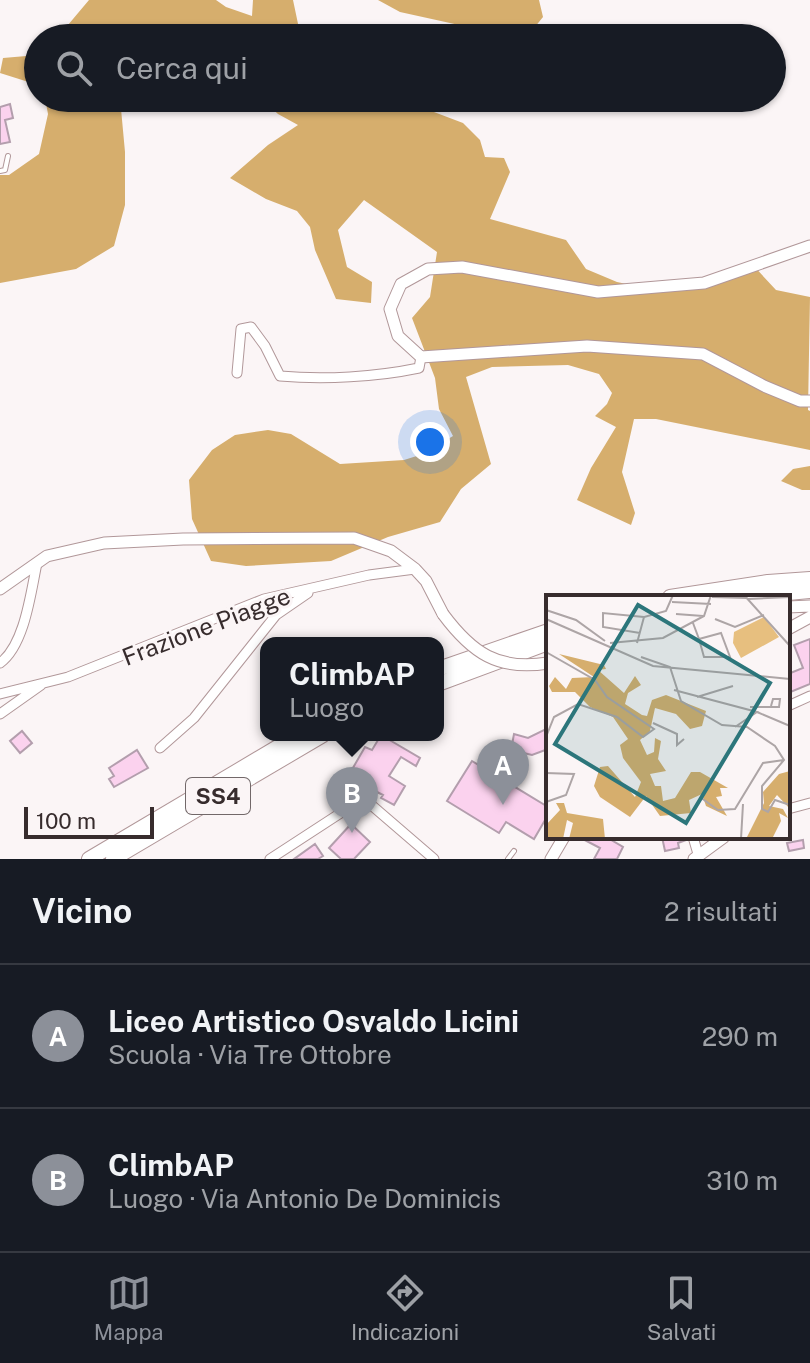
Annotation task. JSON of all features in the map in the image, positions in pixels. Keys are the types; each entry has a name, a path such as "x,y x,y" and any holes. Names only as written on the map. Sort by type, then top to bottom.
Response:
{"highway":[{"path":"683,595 810,579"},
{"path":"766,595 810,591"},
{"path":"444,667 546,632"},
{"path":"444,682 546,644"},
{"name":"SS4","path":"89,859 288,741"},
{"name":"SS4","path":"113,859 313,741"}],"street":[{"path":"810,246 704,283 598,292 462,267 428,269 401,284 390,309 398,336 421,357 587,346 703,354 764,386 800,401 810,401"},
{"path":"237,373 241,329 251,327 280,376 300,378 399,372 419,368 421,357"},
{"path":"0,589 47,556 104,543 183,539 354,538 391,551 415,569 426,581 443,614 463,639 482,654 512,664 546,663"},
{"path":"0,663 21,632 37,563"},
{"name":"Frazione Piagge","path":"0,694 112,662 264,599 369,575 415,569"},
{"path":"160,748 194,718 276,615 303,594 334,583"},
{"path":"795,623 790,607 810,606"},
{"path":"0,714 44,683"},
{"path":"790,705 810,696"},
{"path":"270,859 356,803 369,803 434,859"},
{"path":"790,808 810,803"},
{"path":"551,859 563,839"},
{"path":"696,857 721,839"}],"lane":[{"path":"0,171 5,170 8,156"},
{"path":"508,859 514,851"}],"shaded area":[{"path":"89,0 216,0 252,16 253,0 293,0 298,24 69,24"},
{"path":"378,0 539,0 543,17 537,24 454,24 400,12"},
{"path":"24,56 24,81 0,73 3,58"},
{"path":"121,112 125,205 114,246 76,269 0,283 0,175 9,175 39,154 48,114"},
{"path":"276,112 434,112 463,123 480,140 485,157 504,158 510,172 490,219 566,240 586,269 617,282 664,292 751,263 776,290 810,297 810,450 656,419 634,419 622,472 635,513 631,525 577,500 591,468 616,427 595,416 607,404 612,393 599,374 568,365 492,367 466,377 491,464 461,489 440,522 388,537 331,561 246,566 211,561 192,519 189,480 212,450 235,435 268,430 291,434 340,464 404,460 423,454 453,436 439,409 435,378 412,318 430,297 437,252 364,200 338,230 347,267 372,282 371,303 336,299 315,250 310,227 297,211 266,199 230,178 268,145 298,125"},
{"path":"810,466 810,490 781,481 793,469"}],"building":[{"path":"10,104 13,118 5,120 10,142 0,144 0,107"},
{"path":"810,639 810,684 790,692 790,673 803,668 794,645"},
{"path":"546,729 546,750 532,755 511,750 514,734 528,738"},
{"path":"22,731 32,743 20,753 10,741"},
{"path":"377,741 391,741 420,758 416,766 401,757 389,776 405,786 394,805 381,798 383,795 353,780 355,776 350,773 365,747 372,750"},
{"path":"137,750 148,768 114,787 109,779 114,776 109,768"},
{"path":"472,761 546,806 546,818 534,839 506,822 499,833 447,801"},
{"path":"351,824 370,842 354,859 341,859 329,848"},
{"path":"583,839 609,839 623,847 617,859 594,859 600,848"},
{"path":"662,839 686,839 678,843 679,848 665,851"},
{"path":"803,840 804,848 789,851 787,843"},
{"path":"315,844 323,856 318,859 294,859"}],"place":[{"name":"Liceo Artistico Osvaldo Licini","path":"503,805"},
{"name":"ClimbAP","path":"352,833"}]}
